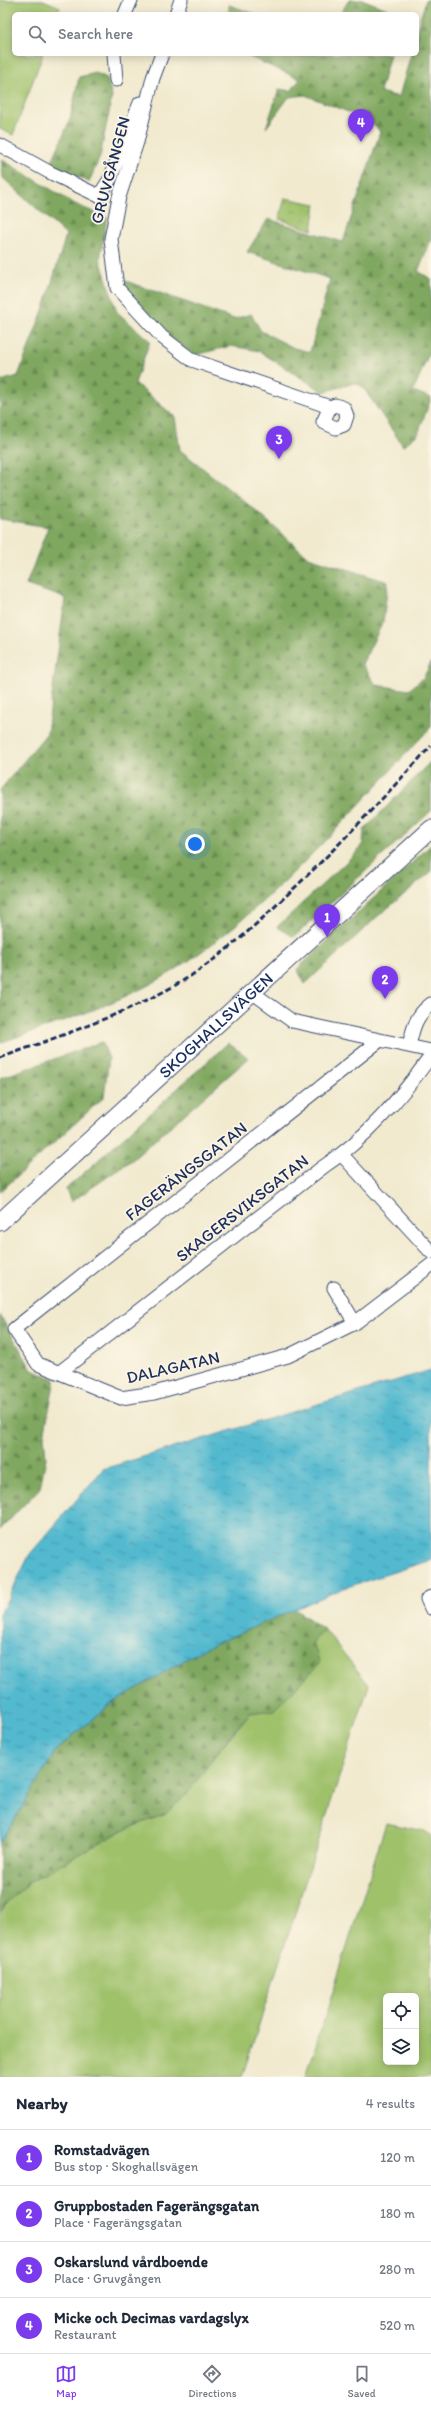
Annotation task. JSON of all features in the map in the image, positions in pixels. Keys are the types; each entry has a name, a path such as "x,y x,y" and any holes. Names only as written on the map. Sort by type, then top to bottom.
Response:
{"main road":[{"name":"SKOGHALLSVÄGEN","path":"0,1222 253,993 431,829"}],"street":[{"path":"126,12 130,0"},
{"path":"177,12 181,0"},
{"path":"114,56 116,80"},
{"name":"GRUVGÅNGEN","path":"161,56 153,78 137,142 119,197 111,239 117,288 162,337 192,360 330,407"},
{"path":"0,145 49,172 99,196 110,179 142,97 153,78"},
{"path":"253,993 292,1021 431,1051"},
{"path":"409,1046 414,1022 422,1010 431,1004"},
{"name":"FAGERÄNGSGATAN","path":"14,1329 379,1041"},
{"name":"SKAGERSVIKSGATAN","path":"60,1372 323,1167 342,1155 407,1089 431,1056"},
{"path":"342,1155 431,1252"},
{"name":"DALAGATAN","path":"14,1329 38,1364 121,1398 154,1393 288,1356 355,1323 431,1265"},
{"path":"334,1288 355,1323"}],"green space":[{"path":"0,0 43,0 60,7 59,12 12,12 12,56 42,56 13,135 0,129"},
{"path":"349,0 364,0 396,12 341,12"},
{"path":"426,0 431,0 431,240 418,271 431,279 431,349 413,391 431,398 418,434 403,446 362,386 354,383 323,392 259,351 231,346 195,355 167,337 121,288 123,280 234,319 251,314 261,331 294,348 310,352 330,279 247,252 268,219 343,242 380,132 371,121 305,95 289,97 266,128 279,89 291,91 300,79 248,56 389,56 380,92 399,97 410,56 419,56 419,23"},
{"path":"229,5 250,12 229,12"},
{"path":"96,73 107,78 112,97 100,157 89,182 51,164 70,119 79,77"},
{"path":"1,159 75,204 107,218 100,259 117,312 150,341 135,383 175,417 180,450 255,510 308,557 388,582 383,622 362,664 376,685 409,690 424,677 431,662 431,727 310,856 244,918 210,945 175,970 133,993 67,1020 0,1043 0,790 47,733 65,598 26,585 48,527 0,519 0,381 18,376 46,302 66,235 3,178"},
{"path":"285,198 316,204 312,230 279,219"},
{"path":"431,761 431,811 294,937 277,927 357,852 363,843 364,830"},
{"path":"431,845 431,872 377,917 305,984 297,969"},
{"path":"102,1042 109,1058 104,1097 0,1192 0,1078"},
{"path":"228,1043 249,1058 132,1160 71,1202 66,1189"},
{"path":"0,1315 32,1370 55,1379 44,1436 46,1458 40,1488 0,1530"},
{"path":"295,1609 325,1630 313,1642 320,1663 274,1710 250,1713 232,1733 186,1795 166,1814 123,1830 30,1882 7,1902 0,1914 0,1844 56,1750 112,1703 205,1648"},
{"path":"325,1630 369,1685 242,2077 0,2077 0,1914 7,1902 30,1882 123,1830 166,1814 250,1713 274,1709 313,1642"},
{"path":"386,1823 425,1831 431,1836 431,2077 306,2077"}],"water":[{"path":"431,1370 431,1560 344,1588 205,1648 112,1703 56,1750 0,1844 0,1614 30,1554 103,1469"}],"railway":[{"path":"0,1058 92,1024 137,1005 181,982 210,963 250,930 307,876 361,822 431,746"}],"place":[{"name":"Micke och Decimas vardagslyx","path":"361,142"},
{"name":"Oskarslund vårdboende","path":"279,459"},
{"name":"Romstadvägen","path":"327,937"},
{"name":"Gruppbostaden Fagerängsgatan","path":"385,999"}]}
